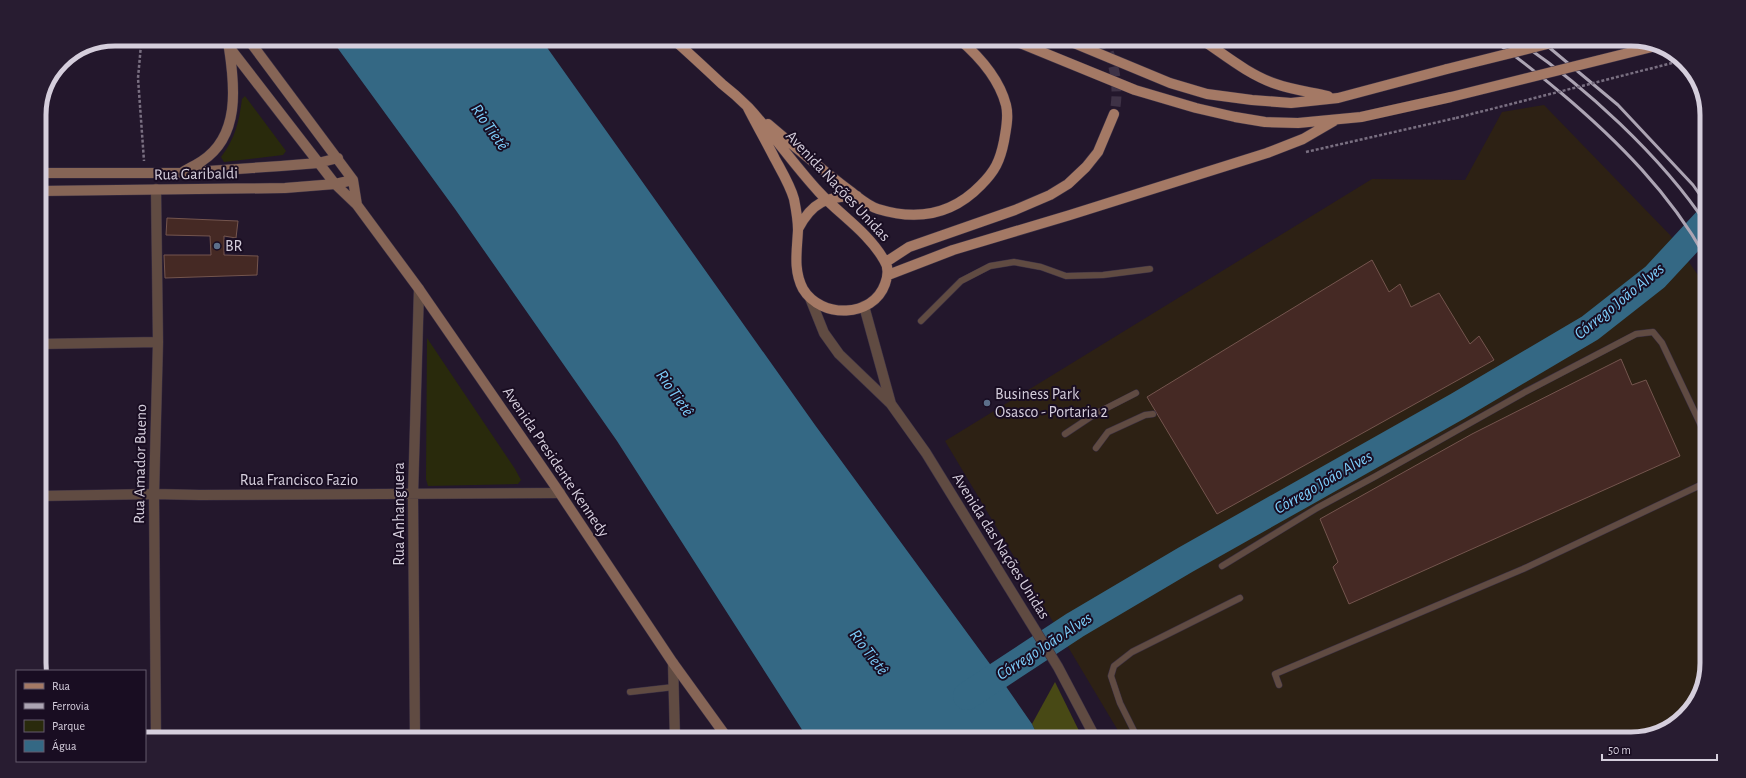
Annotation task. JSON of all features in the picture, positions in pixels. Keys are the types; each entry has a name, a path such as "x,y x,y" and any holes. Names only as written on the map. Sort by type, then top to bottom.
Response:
{"main road":[{"name":"Avenida Presidente Kennedy","path":"254,46 353,180 357,205"},
{"name":"Avenida Nações Unidas","path":"681,46 747,106 827,200 871,240 886,262 888,276 885,286 879,294 864,306 853,310 840,312 829,310 810,298 803,288 798,275 796,261 798,229 793,198 788,183 747,106"},
{"path":"747,106 839,184 877,209 907,216 933,214 952,208 970,197 998,166 1008,120 1006,105 990,71 980,57 967,46"},
{"path":"1027,46 1135,90 1204,110 1265,122 1298,123 1334,121 1368,116 1648,48"},
{"path":"1081,46 1170,83 1207,94 1291,103 1338,98 1540,46"},
{"path":"1211,46 1242,67 1262,78 1283,86 1338,98"},
{"name":"Avenida Presidente Kennedy","path":"230,48 318,163 335,184 357,205 419,289 560,493 673,663 723,732"},
{"path":"179,174 203,161 215,150 225,135 233,109 234,80 230,48"},
{"path":"886,262 909,247 1015,210 1050,195 1068,184 1086,167 1098,152 1114,114"},
{"path":"888,276 953,250 1070,216 1267,153 1296,141 1334,121"},
{"name":"Rua Garibaldi","path":"46,173 179,174 318,163 338,158"},
{"name":"Rua Garibaldi","path":"46,191 285,188 335,184 353,180"},
{"path":"798,229 806,215 816,206 838,196 857,196"}],"street":[{"name":"Rua Amador Bueno","path":"156,189 158,342 154,494 156,732"},
{"name":"Rua Anhanguera","path":"415,732 413,495 419,289"},
{"path":"810,298 824,333 839,354 891,404"},
{"path":"864,306 891,404"},
{"path":"46,344 158,342"},
{"name":"Avenida das Nações Unidas","path":"891,404 926,453 1030,620 1058,667 1092,732"},
{"name":"Rua Francisco Fazio","path":"46,496 154,494 413,495 560,493"},
{"path":"673,663 675,732"}],"lane":[{"path":"921,321 961,281 990,266 1014,262 1041,266 1066,276 1104,275 1150,269"},
{"path":"1222,566 1316,508 1525,392 1636,334 1653,332 1662,342 1700,423"},
{"path":"1065,434 1095,414 1136,393"},
{"path":"1096,448 1108,432 1145,415 1153,414"},
{"path":"1279,684 1275,674 1522,569 1700,485"},
{"path":"1134,732 1120,703 1111,676 1114,666 1132,652 1240,598"},
{"path":"630,692 674,687"}],"path":[{"path":"141,46 138,78 145,174"},
{"path":"1296,141 1301,154 1456,118 1676,62"}],"shaded area":[{"path":"1544,105 1670,235 1700,278 1700,663 1699,677 1691,698 1677,715 1662,725 1631,732 1119,732 945,441 1372,179 1465,180 1502,112"},
{"path":"1055,682 1080,732 1036,732 1032,724"}],"green space":[{"path":"245,96 286,151 283,155 224,162 221,157 233,137 238,123 242,99"},
{"path":"427,338 515,469 521,480 518,484 428,486 426,479"}],"water":[{"name":"Rio Tietê","path":"336,46 546,46 815,425 998,675 1032,724 1036,732 804,732 617,441 455,209"}],"building":[{"name":"BR","path":"167,218 238,221 236,238 224,236 224,255 258,256 257,275 165,278 164,255 211,255 210,236 166,235"},
{"path":"1372,260 1389,292 1400,284 1411,307 1439,293 1470,344 1479,336 1494,360 1217,514 1147,397"},
{"path":"1621,359 1632,385 1646,380 1680,456 1349,604 1333,567 1338,562 1320,519 1472,434"}],"waterway":[{"name":"Córrego João Alves","path":"967,696 1075,625 1185,560 1458,406 1590,328 1655,277 1700,229"}],"tunnel":[{"path":"1106,46 1115,75 1116,105 1114,114"}],"railway":[{"path":"1501,46 1560,92 1622,149 1660,191 1677,213 1700,248"},
{"path":"1525,46 1567,77 1620,123 1668,174 1700,215"},
{"path":"1547,46 1618,105 1693,185 1700,195"}],"place":[{"name":"BR","path":"217,246"},
{"name":"Business Park Osasco - Portaria 2","path":"987,403"}]}
